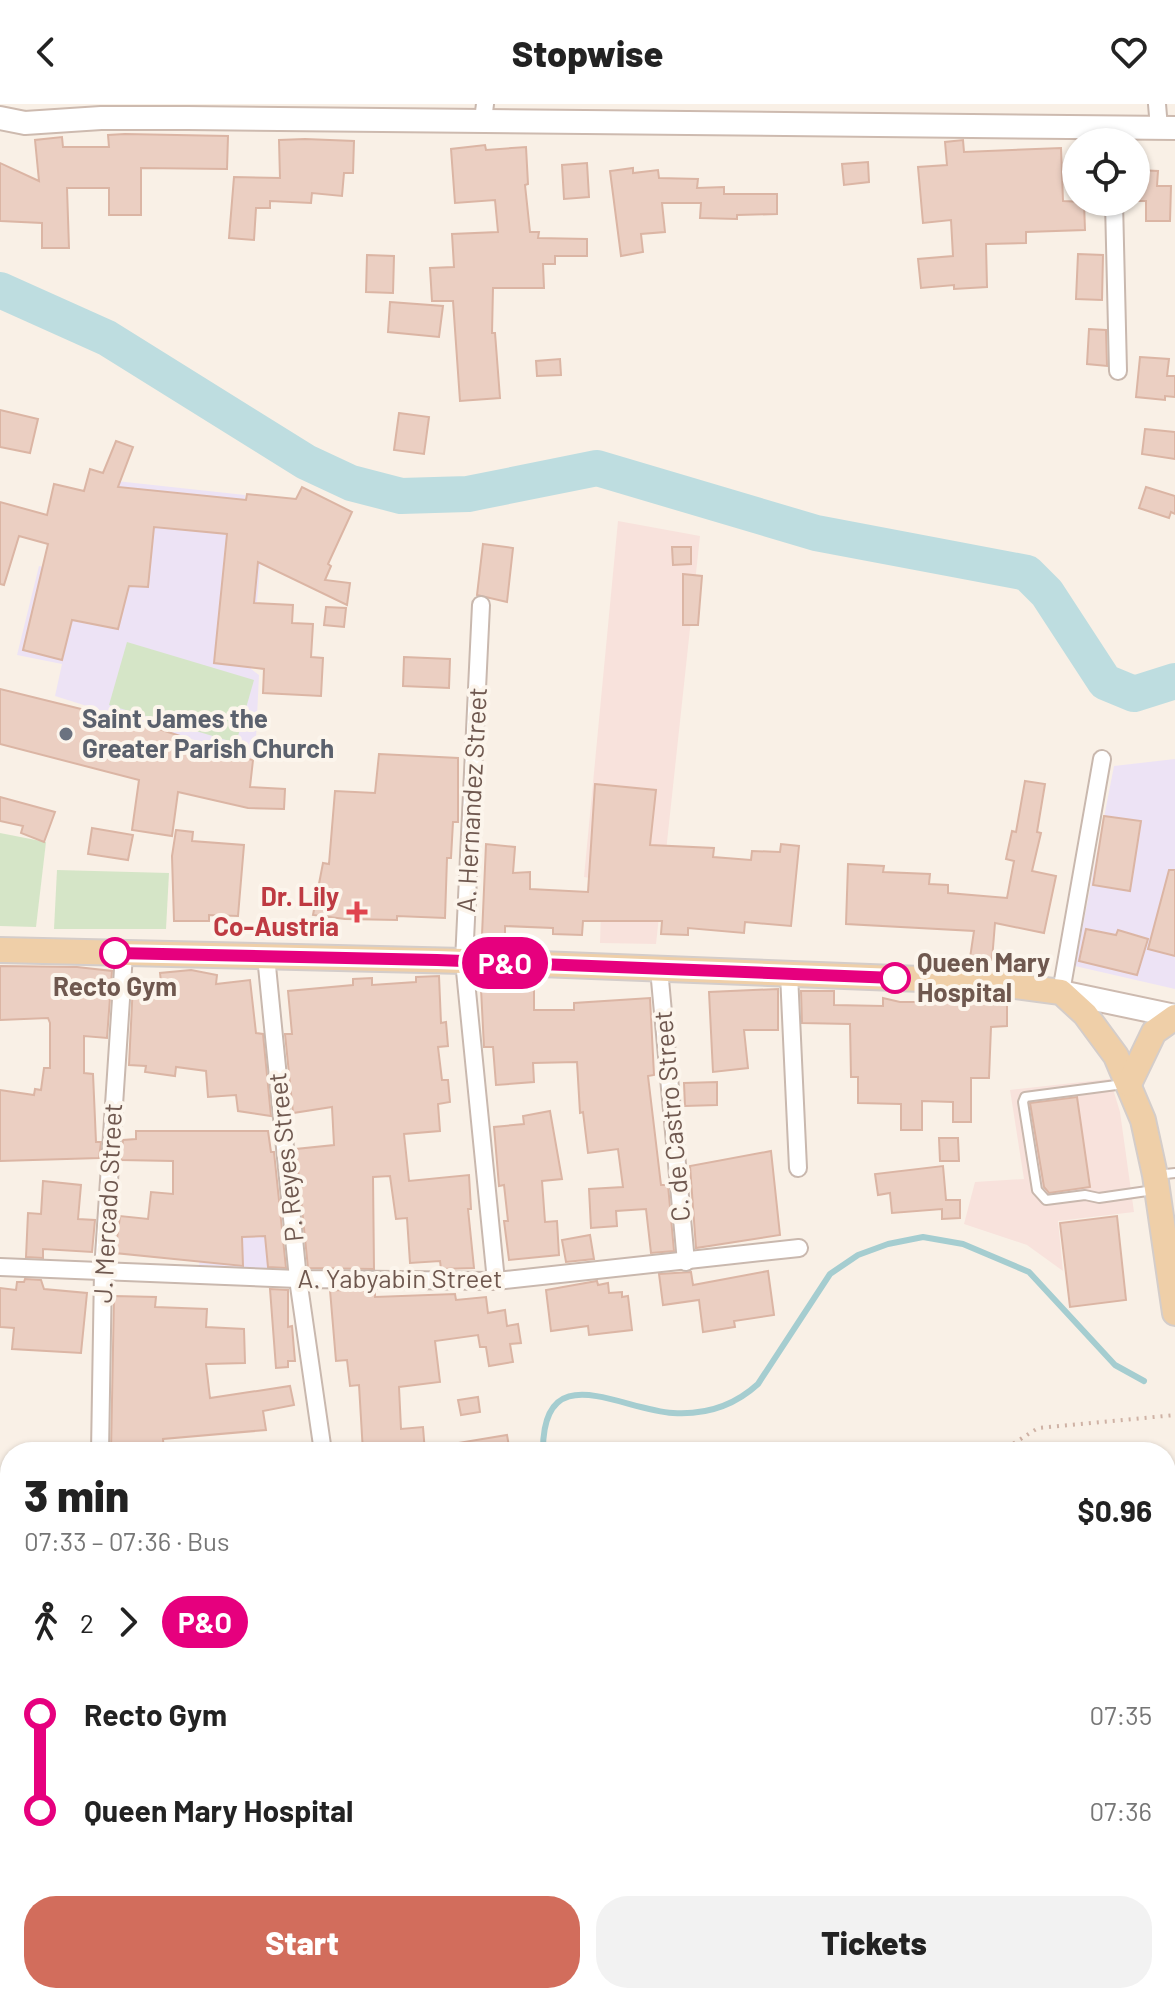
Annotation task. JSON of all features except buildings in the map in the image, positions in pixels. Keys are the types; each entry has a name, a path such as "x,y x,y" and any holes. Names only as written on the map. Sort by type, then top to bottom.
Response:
{"main road":[{"path":"0,118 25,123 101,118 484,112 1062,133"},
{"path":"0,134 25,123"},
{"path":"0,950 464,961 975,981 1061,992 1175,1017"},
{"path":"1061,992 1093,1024 1116,1056 1143,1120 1162,1179 1170,1235 1175,1313"},
{"path":"1129,1084 1154,1032 1175,1017"}],"street":[{"path":"1157,104 1167,128"},
{"path":"1114,216 1118,371"},
{"name":"A. Hernandez Street","path":"481,605 464,961 496,1281"},
{"path":"1061,992 1102,759"},
{"name":"J. Mercado Street","path":"100,1442 103,1271 124,954"},
{"name":"P. Reyes Street","path":"266,956 298,1279 322,1442"},
{"name":"C. de Castro Street","path":"659,969 686,1262"},
{"path":"789,974 798,1168"},
{"name":"A. Yabyabin Street","path":"0,1267 298,1279 496,1281 799,1248"}],"lane":[{"path":"1129,1084 1025,1097 1023,1102 1037,1190 1046,1200 1085,1195 1099,1198 1162,1179"}],"path":[{"path":"1016,1442 1038,1428 1175,1415"}],"shaded area":[{"path":"116,481 245,495 243,518 264,522 251,669 259,675 255,759 55,696 62,664 17,655 39,566 80,575"},
{"path":"618,521 700,536 656,944 600,943 602,880 584,877"},
{"path":"1175,759 1175,989 1075,966 1114,766"},
{"path":"1110,1079 1120,1112 1134,1212 1058,1221 1063,1271 1027,1245 964,1224 975,1182 1024,1179 1010,1090"},
{"path":"209,1203 278,1206 284,1270 199,1265"}],"green space":[{"path":"127,642 254,680 236,743 109,705"},
{"path":"0,833 46,842 36,927 0,926"},
{"name":"Recto Gym","path":"57,870 169,873 166,929 54,929"}],"waterway":[{"path":"0,290 107,338 306,462 351,483 401,496 468,494 597,468 816,533 1027,573 1047,593 1105,682 1134,694 1175,681"},
{"path":"544,1442 546,1423 555,1405 569,1396 607,1398 673,1413 708,1411 739,1398 758,1384 830,1274 858,1255 888,1244 923,1237 963,1244 1029,1272 1115,1365 1144,1381"}],"bus line":[{"name":"P&O","path":"115,953 437,960 895,978"}],"place":[{"name":"Saint James the Greater Parish Church","path":"66,734"},
{"name":"Dr. Lily Co-Austria","path":"357,912"},
{"name":"Recto Gym","path":"115,953"},
{"name":"Queen Mary Hospital","path":"895,978"}]}
